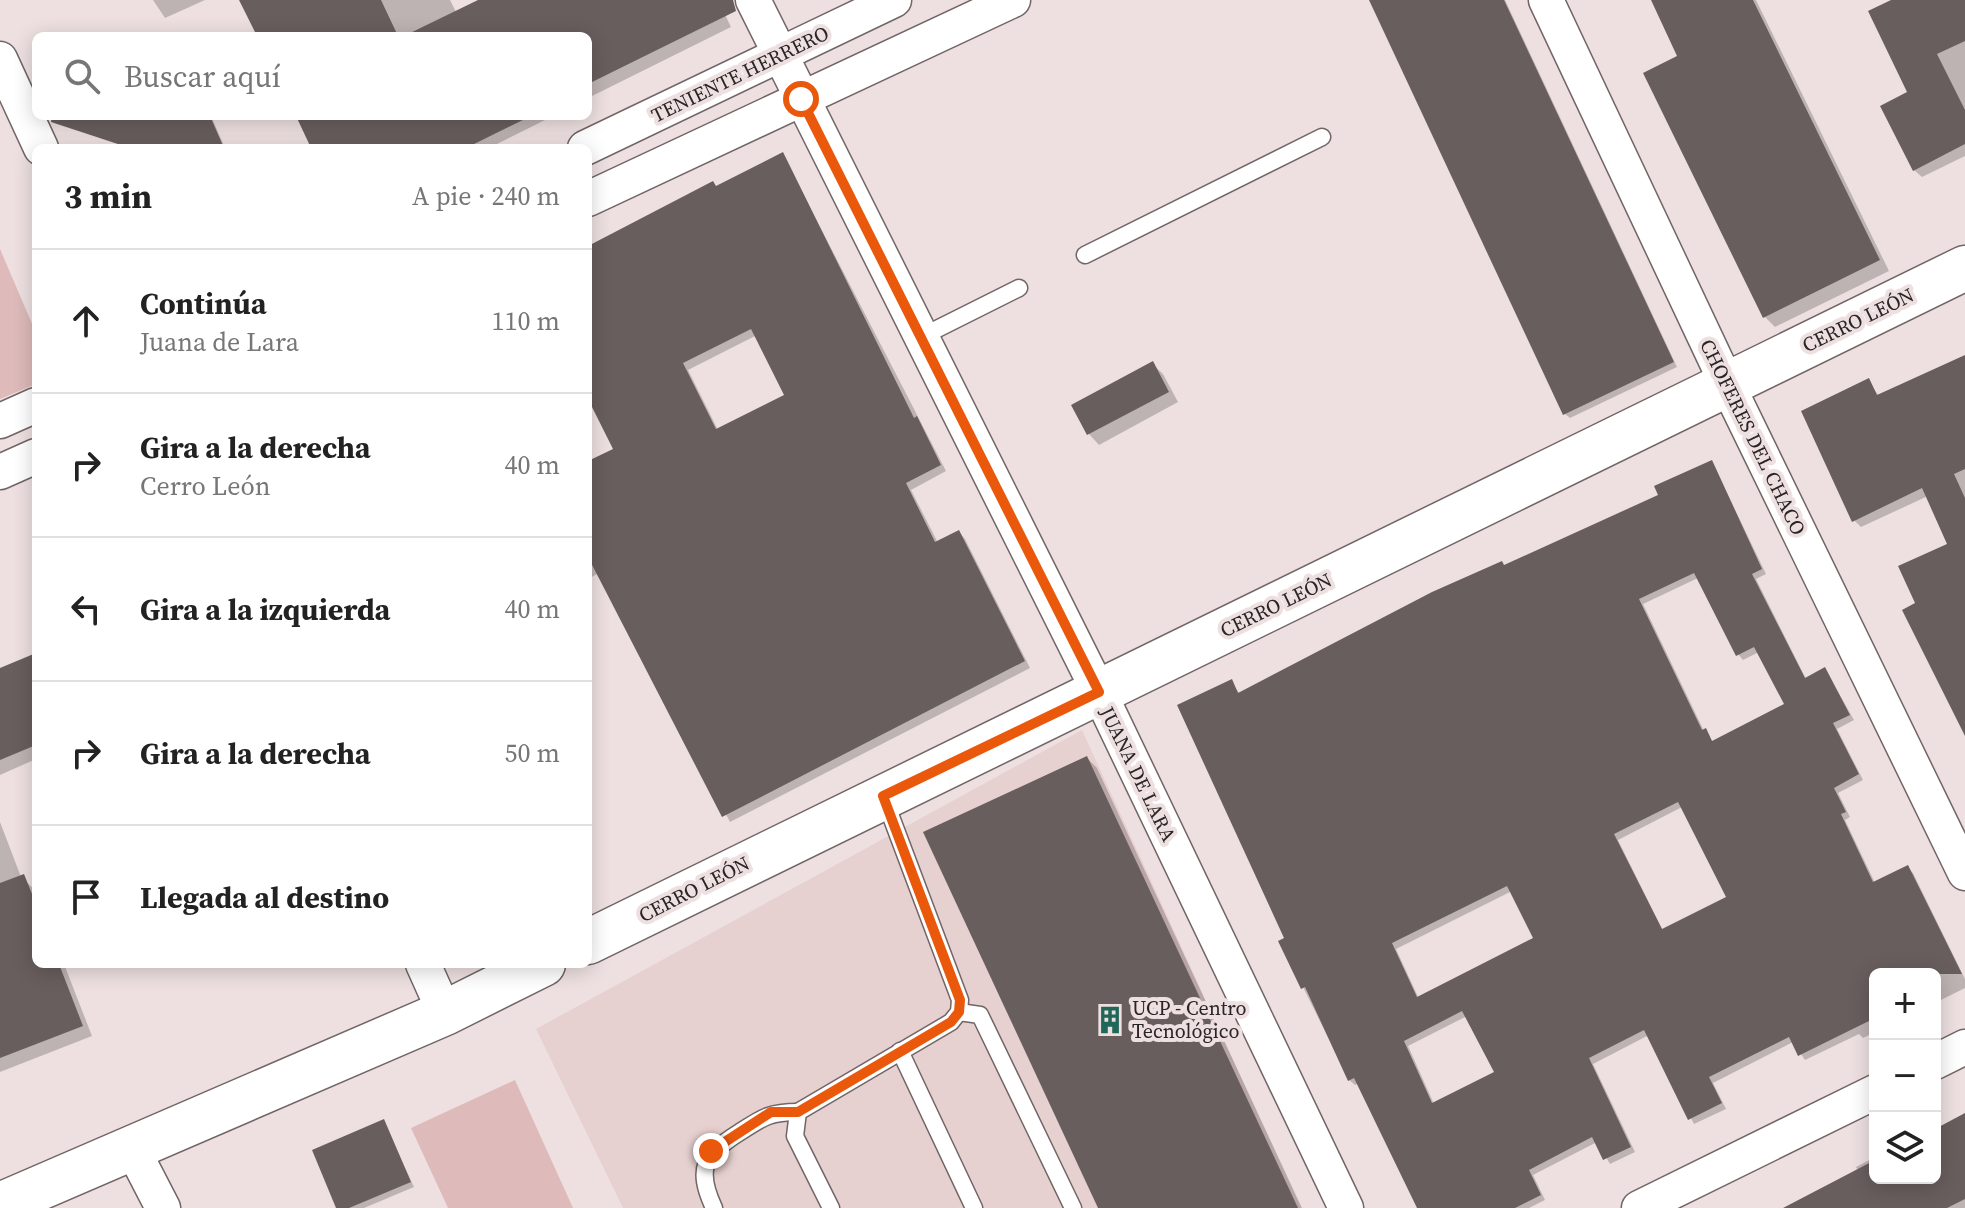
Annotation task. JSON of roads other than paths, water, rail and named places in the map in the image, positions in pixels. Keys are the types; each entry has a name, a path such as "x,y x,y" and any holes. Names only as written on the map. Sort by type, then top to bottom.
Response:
{"street":[{"name":"JUANA DE LARA","path":"753,0 1099,692 1346,1208"},
{"name":"TENIENTE HERRERO","path":"592,145 894,0"},
{"path":"592,197 1013,0"},
{"name":"CHOFERES DEL CHACO","path":"1546,0 1727,384 1965,873"},
{"path":"0,59 39,144"},
{"name":"CERRO LEÓN","path":"592,940 1965,268"},
{"path":"0,421 32,407"},
{"path":"0,472 32,458"},
{"path":"425,968 445,1013"},
{"path":"0,1205 445,1013 535,968"},
{"path":"1941,1059 1965,1047"},
{"path":"1639,1208 1869,1095"},
{"path":"132,1148 163,1208"}],"lane":[{"path":"1085,255 1322,137"},
{"path":"921,337 1019,288"},
{"path":"714,1208 703,1175 711,1151 771,1112 798,1112 951,1022 959,1012 960,1000 883,796"},
{"path":"959,1012 980,1015 1073,1208"},
{"path":"900,1051 974,1208"},
{"path":"798,1112 795,1136 831,1208"}],"place":[{"name":"UCP - Centro Tecnológico","path":"1110,1020"}]}
